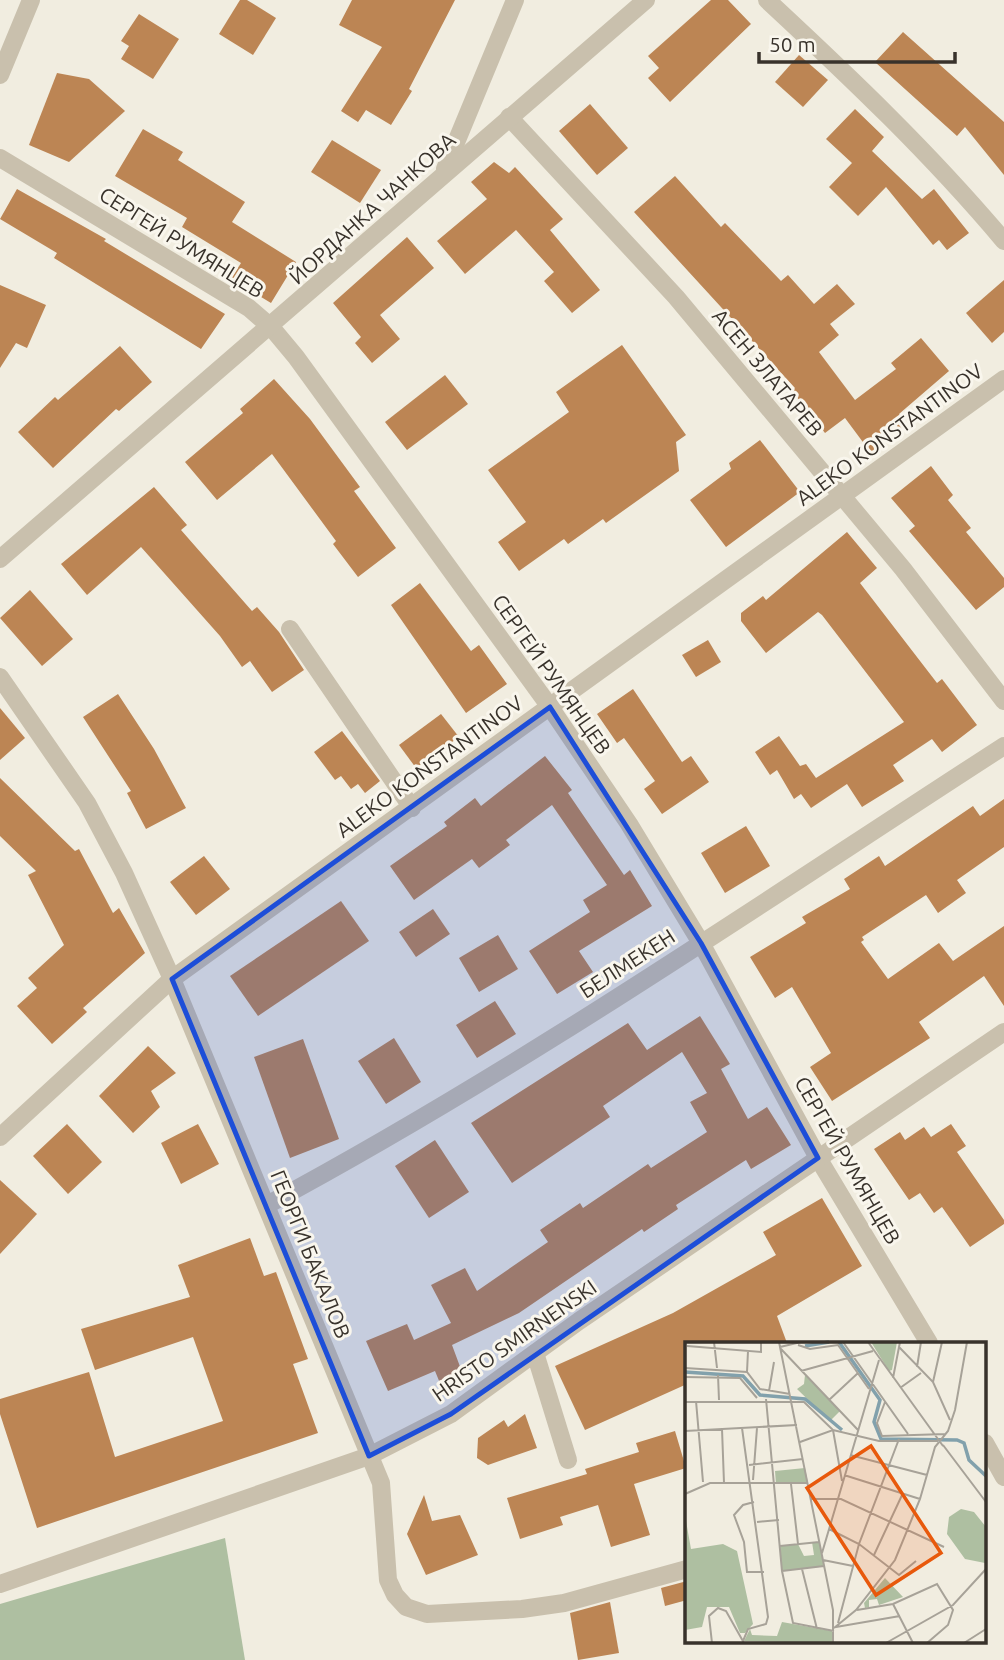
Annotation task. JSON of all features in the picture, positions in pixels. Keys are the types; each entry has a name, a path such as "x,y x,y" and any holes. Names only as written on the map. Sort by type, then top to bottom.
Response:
{"street":[{"path":"0,75 31,0"},
{"path":"442,176 515,0"},
{"name":"ЙОРДАНКА ЧАНКОВА","path":"0,559 646,0"},
{"path":"767,0 879,104 958,187 1004,241"},
{"name":"АСЕН ЗЛАТАРЕВ","path":"509,117 676,298 903,569 1004,701"},
{"name":"СЕРГЕЙ РУМЯНЦЕВ","path":"0,158 249,308 271,327 296,357 550,707 629,824 701,943 818,1158 928,1342"},
{"name":"ALEKO KONSTANTINOV","path":"0,1137 172,979 1004,379"},
{"path":"290,629 411,808"},
{"name":"ГЕОРГИ БАКАЛОВ","path":"0,677 87,803 124,873 172,979 381,1483 388,1580 395,1595 406,1607 427,1614 522,1609 564,1603 685,1570"},
{"name":"БЕЛМЕКЕН","path":"267,1205 395,1136 701,943 1004,746"},
{"name":"HRISTO SMIRNENSKI","path":"0,1584 369,1457 451,1414 535,1353 1004,1032"},
{"path":"535,1353 568,1460"},
{"path":"986,1445 1004,1477"}],"highlighted area":[{"path":"550,707 701,943 818,1158 451,1414 369,1456 172,979"}],"green space":[{"path":"225,1538 245,1660 0,1660 0,1604"}],"building":[{"path":"240,0 247,0 276,18 253,55 219,34"},
{"path":"352,0 455,0 409,89 412,91 391,125 366,110 358,122 341,111 382,47 339,25"},
{"path":"711,0 728,0 751,24 670,102 648,78 659,68 648,56"},
{"path":"139,14 179,39 153,79 121,59 129,46 121,41"},
{"path":"903,32 1004,122 1004,175 965,127 957,136 875,62"},
{"path":"799,55 828,80 803,107 775,82"},
{"path":"57,73 89,79 125,111 69,162 29,145"},
{"path":"590,104 628,148 597,175 559,131"},
{"path":"855,109 884,137 872,151 922,199 934,189 969,233 947,250 939,240 933,245 886,187 858,216 829,187 852,163 826,139"},
{"path":"143,129 183,152 178,160 245,202 232,222 296,262 271,303 231,279 241,263 182,227 187,218 115,176"},
{"path":"332,140 381,170 360,203 311,172"},
{"path":"494,162 509,173 515,167 563,219 550,230 600,290 572,313 544,281 554,272 516,230 465,274 437,241 487,199 471,182"},
{"path":"675,176 721,227 725,223 781,281 788,275 814,304 837,284 855,304 830,324 839,335 819,352 855,400 896,369 891,363 921,338 949,371 899,414 907,425 871,453 845,418 825,433 792,391 795,388 634,212"},
{"path":"17,189 106,239 104,241 225,314 201,349 54,258 57,253 0,219"},
{"path":"407,237 434,268 380,315 400,339 372,363 355,343 361,337 333,303"},
{"path":"1004,280 1004,332 992,343 966,313"},
{"path":"0,285 46,305 27,348 16,343 0,368"},
{"path":"622,345 686,435 676,442 679,471 606,523 603,519 568,544 564,539 519,571 498,542 526,522 488,470 569,412 556,392"},
{"path":"120,346 152,382 119,411 116,409 53,468 18,432 55,397 58,400"},
{"path":"445,375 468,404 407,450 385,422"},
{"path":"274,379 310,419 360,487 354,491 396,548 358,577 333,544 336,541 272,454 217,500 185,462 243,413 240,409"},
{"path":"760,440 800,492 726,547 690,500 731,469 729,463"},
{"path":"931,466 953,495 948,500 971,528 966,532 1004,578 1004,587 976,610 909,531 915,526 891,498"},
{"path":"154,487 187,525 181,530 252,611 257,607 279,632 304,670 272,692 250,661 242,667 220,636 141,547 87,595 61,564"},
{"path":"847,532 877,568 860,583 937,683 942,679 977,725 942,752 932,739 893,765 904,781 862,807 847,784 811,808 801,794 794,799 777,770 770,775 755,752 779,736 800,766 806,764 816,778 904,722 818,612 766,653 741,621 741,613 763,596 766,600"},
{"path":"420,583 471,651 479,645 507,684 466,713 391,605"},
{"path":"30,590 73,639 42,666 0,618"},
{"path":"708,640 721,662 696,677 682,655"},
{"path":"633,689 682,762 691,756 709,782 662,814 644,789 655,781 624,738 617,743 597,714"},
{"path":"118,694 154,749 186,808 146,829 127,793 131,791 83,717"},
{"path":"0,708 25,738 0,760"},
{"path":"441,714 459,737 416,768 399,745"},
{"path":"342,731 380,781 365,793 358,784 351,789 341,776 335,780 314,752"},
{"path":"545,756 572,790 568,793 624,875 630,870 652,906 579,951 593,972 557,994 529,951 590,912 583,900 607,885 552,805 506,840 510,845 479,868 472,859 414,900 390,866 447,826 444,822 475,798 481,806"},
{"path":"0,778 75,851 79,849 113,913 119,908 145,953 83,1008 87,1012 52,1044 17,1006 37,988 28,978 64,945 28,875 36,871 0,836"},
{"path":"1004,799 1004,847 957,880 966,893 938,913 926,895 862,937 864,940 861,942 888,979 939,943 953,961 1004,926 1004,1006 984,976 919,1022 930,1038 832,1101 810,1067 831,1053 792,987 775,998 750,957 806,923 802,917 850,889 844,879 879,856 885,866 973,806 980,816"},
{"path":"746,826 770,866 725,893 701,853"},
{"path":"204,856 230,889 196,915 170,882"},
{"path":"341,901 369,941 258,1016 230,976"},
{"path":"433,909 450,934 416,957 399,932"},
{"path":"498,935 518,969 479,992 459,958"},
{"path":"495,1001 516,1034 477,1058 456,1025"},
{"path":"700,1016 730,1064 721,1069 748,1119 767,1107 791,1145 751,1169 746,1160 676,1205 678,1209 644,1232 642,1229 519,1313 452,1345 462,1372 442,1388 435,1371 388,1391 366,1341 407,1324 414,1340 451,1323 431,1285 465,1268 477,1291 548,1242 540,1230 580,1203 583,1208 648,1164 651,1168 707,1132 690,1102 707,1093 682,1052 603,1106 610,1117 512,1183 471,1123 628,1023 647,1050"},
{"path":"394,1038 421,1082 386,1104 358,1061"},
{"path":"303,1039 339,1139 290,1158 254,1057"},
{"path":"148,1046 176,1073 151,1091 160,1107 133,1133 99,1096"},
{"path":"67,1124 102,1162 68,1194 33,1156"},
{"path":"198,1124 219,1164 181,1184 161,1143"},
{"path":"951,1124 966,1146 957,1152 1004,1220 1004,1224 970,1247 942,1207 934,1213 920,1193 909,1200 874,1149 900,1132 905,1140 924,1127 931,1137"},
{"path":"435,1140 469,1192 429,1218 395,1166"},
{"path":"0,1180 37,1214 0,1254"},
{"path":"822,1198 862,1266 777,1316 787,1342 685,1342 685,1385 585,1430 555,1366 673,1313 776,1255 763,1232"},
{"path":"250,1238 264,1276 276,1272 308,1359 293,1364 318,1433 37,1528 0,1414 0,1399 89,1372 115,1457 223,1421 193,1337 95,1370 81,1329 190,1297 178,1265"},
{"path":"525,1414 537,1448 488,1465 477,1458 478,1438 504,1420 508,1427"},
{"path":"675,1431 685,1465 685,1468 634,1484 650,1535 611,1547 598,1505 560,1517 563,1525 520,1539 507,1498 587,1474 585,1469 639,1452 636,1443"},
{"path":"424,1495 432,1521 460,1515 478,1555 426,1575 407,1534"},
{"path":"685,1582 685,1601 665,1606 661,1588"},
{"path":"610,1602 619,1653 578,1660 570,1613"}]}
